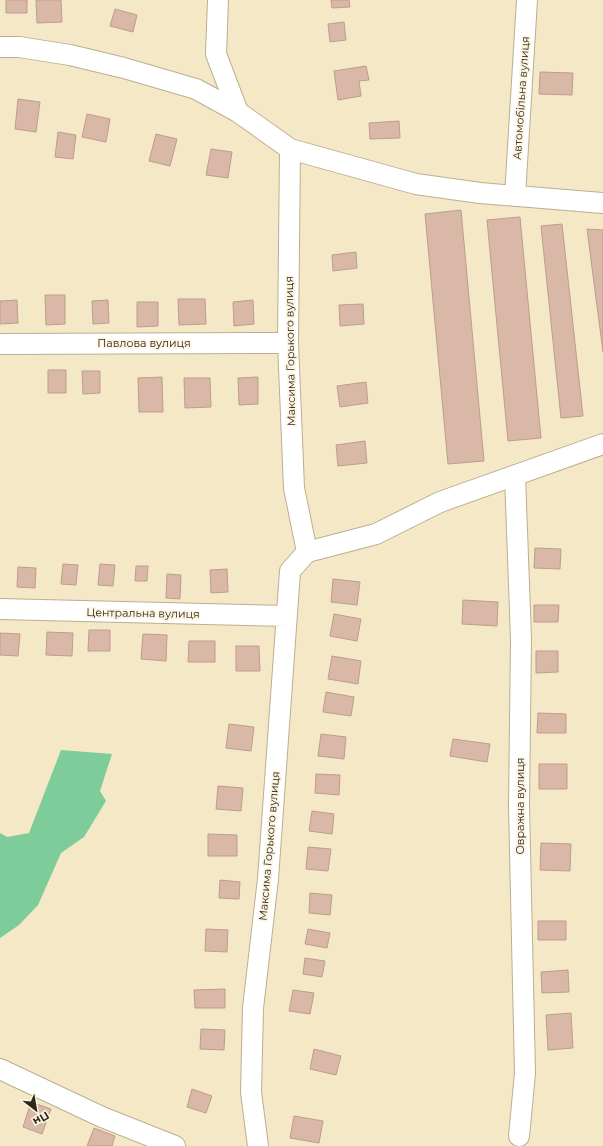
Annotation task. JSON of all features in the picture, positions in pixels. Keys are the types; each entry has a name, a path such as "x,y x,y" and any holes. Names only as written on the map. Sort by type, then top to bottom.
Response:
{"street":[{"path":"218,0 216,54 238,112"},
{"name":"Автомобільна вулиця","path":"515,196 527,0"},
{"path":"0,47 19,47 70,55 124,68 196,89 238,112 290,149 416,184 515,196 603,203"},
{"name":"Максима Горького вулиця","path":"258,1146 251,1092 253,1008 268,879 290,571 307,552 294,488 288,343 290,149"},
{"name":"Павлова вулиця","path":"0,344 288,343"},
{"path":"307,552 376,534 440,502 603,444"},
{"name":"Овражна вулиця","path":"515,476 522,640 519,806 525,1073 519,1136"},
{"name":"Центральна вулиця","path":"0,609 286,616"},
{"path":"0,1069 102,1118 174,1146"}],"green space":[{"path":"61,750 112,754 100,791 106,801 84,837 61,853 38,905 19,925 0,938 0,833 7,837 29,833"}],"building":[{"path":"6,0 27,0 27,13 6,13"},
{"path":"36,0 61,0 62,22 37,23"},
{"path":"331,0 349,0 350,7 332,8"},
{"path":"115,9 137,15 133,32 110,26"},
{"path":"344,22 346,40 330,42 328,24"},
{"path":"366,66 369,80 359,81 361,96 338,100 334,71"},
{"path":"540,72 573,73 572,95 539,94"},
{"path":"18,99 40,102 36,132 15,129"},
{"path":"87,114 110,119 106,142 82,137"},
{"path":"399,121 400,138 370,139 369,123"},
{"path":"58,132 76,135 73,159 55,157"},
{"path":"156,134 177,139 170,166 149,161"},
{"path":"211,149 232,152 228,178 206,175"},
{"path":"461,210 484,461 448,464 425,214"},
{"path":"520,217 541,438 508,441 487,220"},
{"path":"562,224 583,416 561,418 541,226"},
{"path":"587,229 603,230 603,352"},
{"path":"356,252 357,268 333,271 332,255"},
{"path":"45,295 65,295 65,324 46,325"},
{"path":"178,299 205,299 206,324 179,325"},
{"path":"17,300 18,323 0,324 0,301"},
{"path":"108,300 109,323 93,324 92,301"},
{"path":"253,300 254,324 234,326 233,302"},
{"path":"137,302 158,302 158,326 137,327"},
{"path":"363,304 364,324 340,326 339,305"},
{"path":"48,370 66,370 66,393 48,393"},
{"path":"82,371 100,371 100,393 83,394"},
{"path":"162,377 163,412 139,412 138,378"},
{"path":"258,377 258,404 239,405 238,378"},
{"path":"184,378 210,378 211,407 185,408"},
{"path":"366,382 368,403 340,407 337,386"},
{"path":"365,441 367,463 338,466 336,445"},
{"path":"535,548 561,549 560,569 534,568"},
{"path":"63,564 78,565 76,585 61,584"},
{"path":"100,564 115,565 113,586 98,585"},
{"path":"136,566 148,566 147,581 135,581"},
{"path":"18,567 36,568 35,588 17,587"},
{"path":"227,569 228,592 211,593 210,570"},
{"path":"167,574 181,575 180,599 166,598"},
{"path":"333,579 360,582 357,605 331,602"},
{"path":"463,600 498,602 497,626 462,624"},
{"path":"534,605 559,605 558,622 534,622"},
{"path":"334,614 361,619 357,641 330,636"},
{"path":"89,630 110,630 110,651 88,651"},
{"path":"47,632 73,633 72,656 46,655"},
{"path":"0,633 20,634 18,656 0,655"},
{"path":"143,634 167,635 166,661 141,659"},
{"path":"189,641 215,641 215,662 188,662"},
{"path":"236,646 259,646 260,671 236,671"},
{"path":"536,651 558,651 558,672 536,673"},
{"path":"332,656 361,661 358,684 328,679"},
{"path":"326,692 354,697 351,716 323,712"},
{"path":"538,713 566,714 566,733 537,733"},
{"path":"229,724 254,727 251,751 226,748"},
{"path":"321,734 346,737 344,759 318,756"},
{"path":"453,739 490,744 487,762 450,756"},
{"path":"539,764 567,764 567,789 539,789"},
{"path":"316,774 340,775 339,795 315,793"},
{"path":"218,786 243,788 241,811 216,809"},
{"path":"312,811 334,814 332,834 309,831"},
{"path":"208,834 237,835 237,856 208,856"},
{"path":"541,843 571,844 570,871 540,870"},
{"path":"308,847 331,849 328,871 306,869"},
{"path":"220,880 240,882 239,899 219,898"},
{"path":"310,893 332,895 330,915 309,913"},
{"path":"538,921 566,921 566,940 538,940"},
{"path":"206,929 228,930 227,952 205,951"},
{"path":"308,929 330,933 327,948 305,944"},
{"path":"305,958 325,961 322,977 303,974"},
{"path":"568,970 569,992 542,993 541,972"},
{"path":"225,989 225,1008 195,1008 194,990"},
{"path":"293,990 314,993 310,1014 289,1011"},
{"path":"571,1013 573,1048 548,1050 546,1015"},
{"path":"201,1029 225,1030 224,1050 200,1049"},
{"path":"314,1049 341,1056 336,1075 310,1069"},
{"path":"192,1089 212,1096 206,1113 187,1107"},
{"path":"31,1102 51,1109 42,1134 23,1127"},
{"path":"294,1116 323,1121 319,1143 290,1138"},
{"path":"94,1128 115,1136 112,1146 87,1146"}]}
